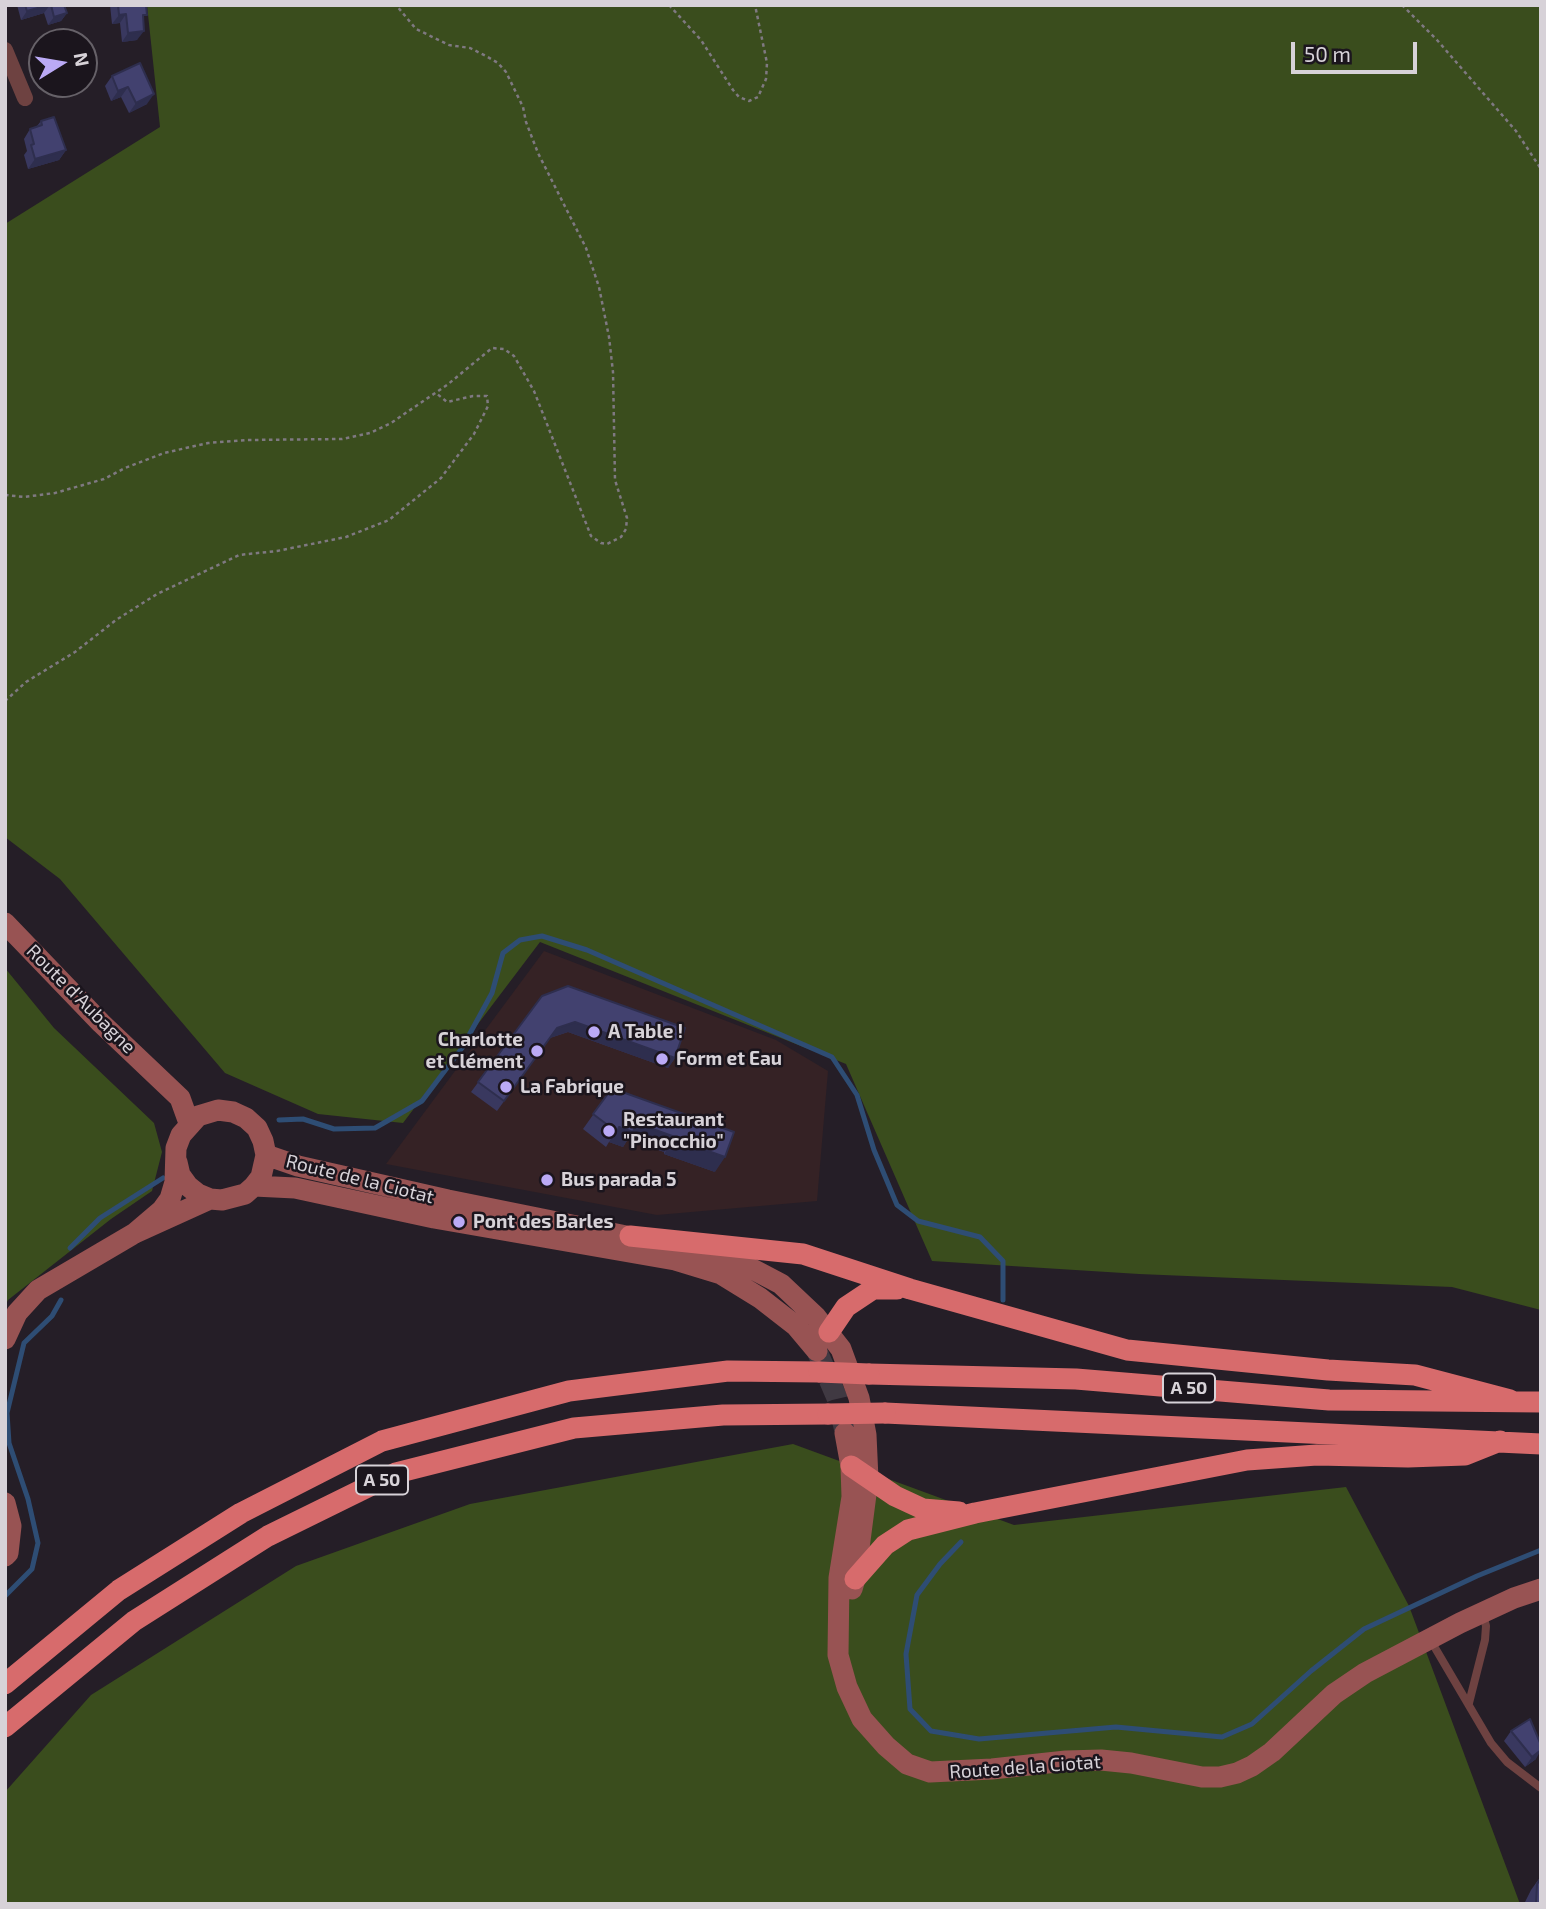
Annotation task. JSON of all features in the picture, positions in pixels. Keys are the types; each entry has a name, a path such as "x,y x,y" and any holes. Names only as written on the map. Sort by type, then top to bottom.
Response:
{"highway":[{"path":"630,1236 803,1254 910,1289 1127,1349 1328,1370 1415,1375 1510,1399"},
{"path":"835,1340 846,1307 873,1289 910,1289"},
{"name":"A 50","path":"5,1684 119,1590 241,1513 382,1441 569,1391 818,1361 869,1374 1076,1379 1329,1400 1510,1399 1541,1402"},
{"name":"A 50","path":"5,1727 134,1621 268,1536 396,1473 574,1428 723,1415 885,1413 1541,1444"},
{"path":"855,1579 884,1545 908,1530 975,1513 1247,1460 1317,1455 1465,1455 1500,1441"},
{"path":"851,1466 895,1496 923,1509 975,1513"}],"main road":[{"name":"Route d'Aubagne","path":"5,923 101,1023 180,1098 189,1123"},
{"name":"Route d'Aubagne","path":"157,1074 218,1110"},
{"path":"5,1339 17,1313 38,1290 135,1233 210,1199 234,1198 245,1194 261,1177 266,1155 263,1141 251,1123 233,1112 218,1110 207,1112 189,1123 178,1141 170,1199 162,1210 135,1233"},
{"name":"Route de la Ciotat","path":"266,1155 298,1166 448,1200 630,1236 743,1264 781,1284 835,1340 859,1398 851,1466 852,1497 839,1578 838,1656 847,1687 862,1719 886,1746 907,1764 930,1772 1101,1760 1202,1777 1220,1777 1252,1766 1272,1752 1334,1694 1399,1654 1483,1613 1541,1589"},
{"path":"177,1162 180,1175 188,1186 210,1199"},
{"name":"Route de la Ciotat","path":"254,1186 295,1188 434,1217 675,1260 721,1274 796,1326 818,1361"},
{"name":"Route de la Ciotat","path":"838,1628 855,1579 868,1479 856,1434"},
{"path":"5,1503 11,1526 8,1553 5,1556"}],"street":[{"path":"5,50 25,98"}],"lane":[{"path":"434,1217 448,1200"},
{"path":"1469,1703 1485,1640 1483,1613"},
{"path":"1430,1638 1490,1742 1507,1762 1541,1788"}],"path":[{"path":"5,495 24,497 55,493 104,479 164,453 208,443 342,439 370,433 391,423 436,393 492,348 503,349 514,356 534,391 591,536 607,544 621,537 626,529 627,518 615,480 611,349 599,288 586,248 544,167 531,138 523,107 506,72 498,63 478,52 449,44 416,29 396,5"},
{"path":"669,5 701,40 733,90 739,97 749,101 758,97 766,79 763,42 755,5"},
{"path":"1402,5 1437,40 1516,131 1541,169"},
{"path":"5,701 26,682 75,652 116,620 157,594 239,555 277,551 346,537 389,520 441,478 474,434 488,406 486,396 447,402 436,393"}],"shaded area":[{"path":"544,951 776,1040 828,1071 817,1201 657,1215 386,1164"}],"green space":[{"path":"147,5 1541,5 1541,1310 1452,1287 1139,1274 932,1261 846,1064 540,942 403,1123 318,1114 225,1073 60,879 5,837 5,224 160,127"},
{"path":"5,968 54,1028 154,1123 162,1152 152,1191 111,1219 8,1300 5,1306"},
{"path":"793,1444 1014,1525 1346,1487 1409,1606 1520,1904 5,1904 5,1792 91,1695 296,1566 470,1504"}],"building":[{"path":"25,5 48,5 27,11"},
{"path":"51,5 64,5 67,13 54,17"},
{"path":"118,5 146,5 147,15 143,15 144,31 128,33 126,14 119,15"},
{"path":"140,63 154,94 136,103 128,87 118,91 112,76"},
{"path":"54,117 66,150 35,159 30,129 42,125 41,121"},
{"path":"568,986 685,1028 675,1058 575,1022 557,1028 504,1101 478,1082 542,996"},
{"path":"614,1089 734,1132 725,1157 636,1123 633,1132 619,1127 617,1132 593,1114"},
{"path":"1530,1719 1541,1745 1541,1750 1532,1757 1511,1731"},
{"path":"1541,1878 1541,1904 1536,1904 1537,1884"}],"waterway":[{"path":"279,1120 303,1119 334,1129 375,1128 422,1101 462,1048 492,993 503,953 520,940 542,936 587,950 832,1057 857,1095 874,1150 897,1205 918,1221 980,1237 1003,1261 1003,1300"},
{"path":"70,1248 100,1218 163,1178"},
{"path":"5,1596 32,1569 38,1543 28,1499 9,1443 7,1413 24,1343 52,1316 61,1300"},
{"path":"961,1542 940,1564 917,1595 906,1654 910,1709 931,1731 979,1739 1116,1727 1222,1737 1252,1724 1311,1671 1364,1629 1477,1576 1541,1550"}],"tunnel":[{"path":"817,1351 837,1398 845,1431"}],"place":[{"name":"A Table !","path":"594,1032"},
{"name":"Charlotte et Clément","path":"537,1051"},
{"name":"Form et Eau","path":"662,1059"},
{"name":"La Fabrique","path":"506,1087"},
{"name":"Restaurant \"Pinocchio\"","path":"609,1131"},
{"name":"Bus parada 5","path":"547,1180"},
{"name":"Pont des Barles","path":"459,1222"}]}
